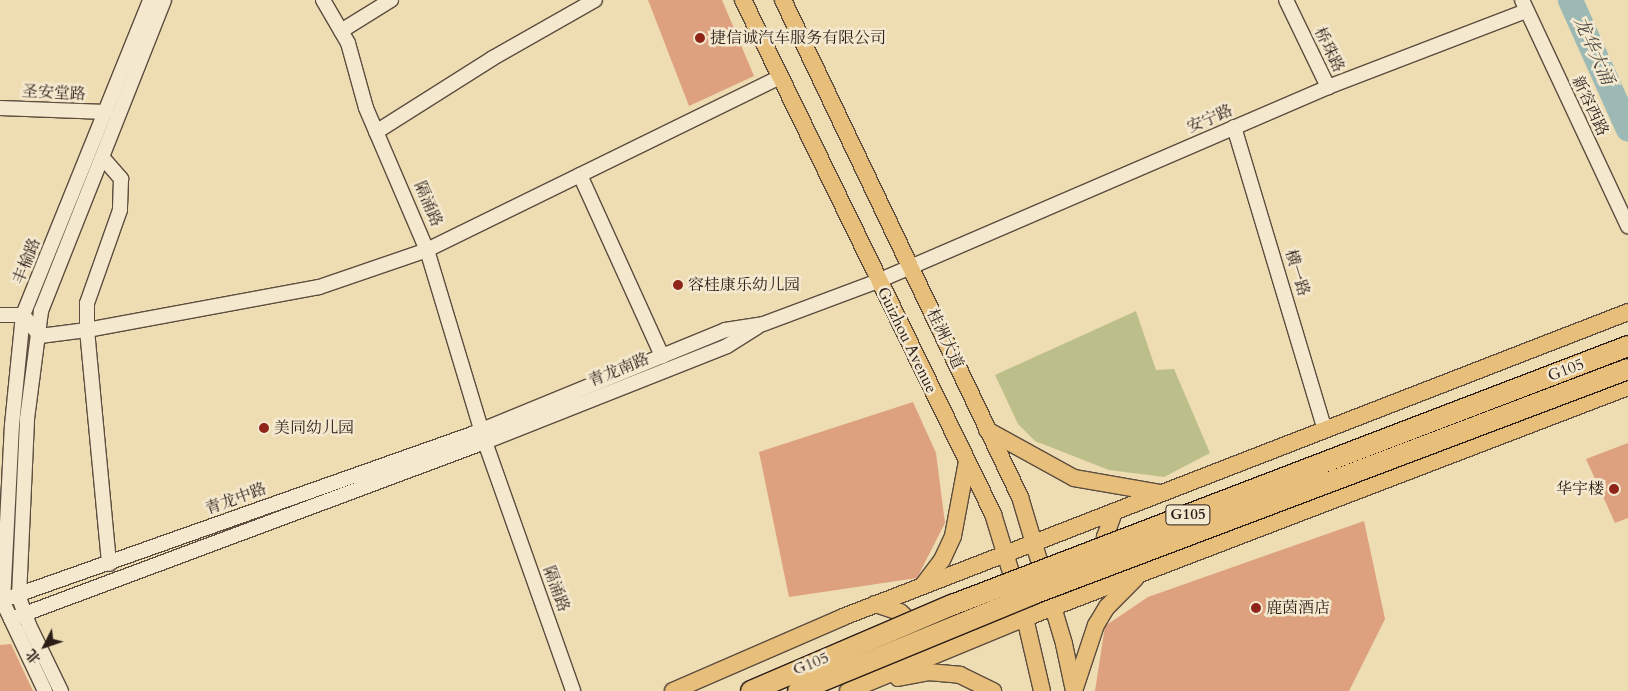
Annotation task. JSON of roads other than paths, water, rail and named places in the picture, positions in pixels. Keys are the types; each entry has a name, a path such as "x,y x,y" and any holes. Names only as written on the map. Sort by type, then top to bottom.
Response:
{"highway":[{"name":"G105","path":"751,691 952,605 1628,346"},
{"name":"G105","path":"798,691 1033,594 1628,369"}],"main road":[{"name":"Guizhou Avenue","path":"743,0 878,282 993,514 1025,618 1042,691"},
{"name":"桂洲大道","path":"783,0 1020,497 1074,691"},
{"path":"673,691 875,604 1034,544 1628,312"},
{"path":"851,689 1025,618 1628,387"},
{"path":"988,430 1074,478 1162,494"},
{"path":"923,585 942,560 953,536 967,461"},
{"path":"1114,512 1106,530 1108,550 1130,568 1143,573"},
{"path":"1074,691 1096,625 1107,607 1143,573"},
{"path":"875,604 900,612 910,621 914,649 908,666"},
{"path":"851,689 928,672 960,675 993,691"}],"street":[{"name":"丰榆路","path":"45,691 1,602 12,425 23,315 150,0"},
{"name":"丰榆路","path":"61,691 26,616 19,596 27,419 40,336 41,311 164,0"},
{"name":"隔涌路","path":"323,0 348,42 366,108 427,250 483,436 573,691"},
{"path":"341,31 391,0"},
{"path":"376,132 493,58 595,0"},
{"name":"桥珠路","path":"1286,0 1328,87"},
{"name":"安宁路","path":"910,265 1524,5"},
{"name":"新容西路","path":"1524,5 1628,226"},
{"path":"0,315 23,315 40,336 87,330 319,287 427,250 780,78"},
{"name":"圣安堂路","path":"0,108 106,112"},
{"name":"横一路","path":"1234,127 1325,430"},
{"path":"103,158 121,179 120,210 87,302 87,330 109,564"},
{"path":"580,175 662,356"},
{"name":"青龙南路","path":"483,436 725,330 762,324 878,282 910,265"},
{"name":"青龙南路","path":"483,436 727,346 762,324"},
{"name":"青龙中路","path":"1,602 483,436"},
{"name":"青龙中路","path":"11,619 26,616 483,436"}],"waterway":[{"name":"龙华大涌","path":"1570,0 1628,129"}],"place":[{"name":"捷信诚汽车服务有限公司","path":"700,38"},
{"name":"容桂康乐幼儿园","path":"678,285"},
{"name":"美同幼儿园","path":"264,428"},
{"name":"华宇楼","path":"1614,489"},
{"name":"鹿茵酒店","path":"1256,608"}]}
